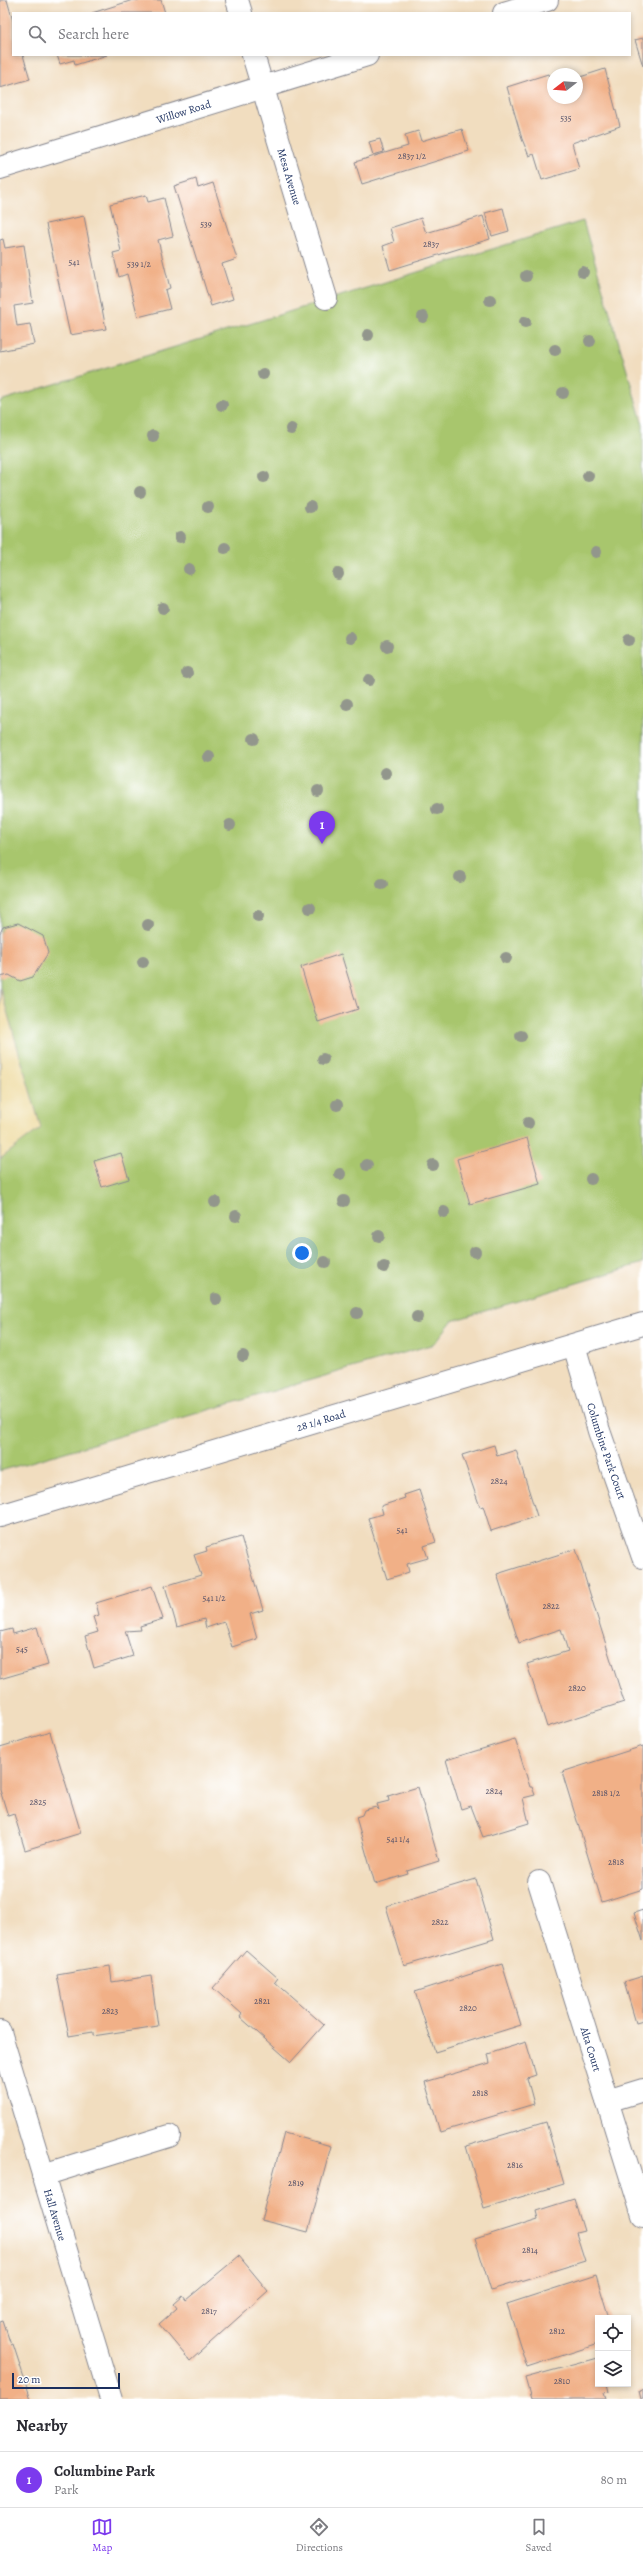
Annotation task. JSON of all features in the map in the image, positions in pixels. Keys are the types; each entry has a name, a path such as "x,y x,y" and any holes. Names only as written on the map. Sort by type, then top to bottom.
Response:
{"street":[{"path":"237,0 241,12"},
{"path":"507,12 547,0"},
{"name":"Mesa Avenue","path":"253,56 326,298"},
{"name":"Willow Road","path":"0,168 364,56"},
{"name":"28 1/4 Road","path":"0,1516 643,1324"},
{"name":"Columbine Park Court","path":"574,1344 599,1432 643,1557"},
{"name":"Alta Court","path":"539,1882 643,2216"},
{"name":"Hall Avenue","path":"0,2032 111,2399"},
{"path":"607,2101 643,2090"},
{"path":"43,2175 169,2136"}],"green space":[{"path":"583,221 643,425 643,1263 452,1321 434,1344 0,1471 0,401"}],"sand":[{"path":"0,987 41,1128 0,1159"}],"building":[{"path":"0,0 7,0 12,18 12,56 23,56 30,79 0,88"},
{"path":"133,0 161,0 165,12 95,12"},
{"path":"643,38 643,66 635,40"},
{"path":"57,56 104,56 75,65 74,60 60,64"},
{"path":"605,69 620,126 572,143 579,169 542,180 534,154 529,156 522,139 507,87 547,74 547,104 583,104 583,76"},
{"path":"462,129 469,151 362,184 355,162 408,146 405,135 418,131 421,141"},
{"path":"380,139 384,152 373,155 369,142"},
{"path":"196,179 198,188 213,183 237,259 222,264 233,299 211,306 174,186"},
{"path":"146,195 148,202 164,198 173,236 158,240 170,288 165,290 170,309 138,317 127,274 119,277 113,253 121,251 110,204"},
{"path":"503,208 509,231 492,236 485,213"},
{"path":"84,216 106,329 70,335 46,224"},
{"path":"483,216 490,239 390,270 383,246 394,242 390,228 421,218 426,233"},
{"path":"3,239 5,248 24,245 33,303 14,306 17,326 30,324 34,344 0,351 0,240"},
{"path":"18,923 43,936 48,953 33,977 20,981 9,975 0,977 0,933 3,927"},
{"path":"341,954 358,1009 318,1022 301,967"},
{"path":"527,1138 540,1184 470,1204 457,1159"},
{"path":"121,1153 129,1179 102,1187 94,1161"},
{"path":"494,1445 497,1456 516,1450 537,1516 491,1531 483,1506 480,1507 462,1455"},
{"path":"419,1490 436,1542 424,1546 428,1558 407,1564 409,1572 387,1579 368,1518 383,1514 381,1506 405,1498 404,1495"},
{"path":"241,1537 263,1610 250,1614 257,1639 232,1647 224,1622 206,1628 204,1619 177,1627 165,1586 201,1575 194,1555 207,1551 206,1547"},
{"path":"576,1549 624,1702 547,1727 527,1664 568,1651 561,1629 519,1643 497,1574"},
{"path":"152,1586 163,1619 140,1626 141,1630 125,1631 133,1656 94,1668 85,1636 98,1632 93,1617 99,1615 96,1603"},
{"path":"37,1627 48,1665 0,1679 0,1632 12,1629 13,1634"},
{"path":"50,1732 81,1833 25,1850 14,1814 8,1816 0,1790 0,1747"},
{"path":"515,1739 530,1787 532,1787 535,1795 523,1798 529,1823 483,1837 471,1806 461,1809 446,1760"},
{"path":"643,1746 643,1889 602,1902 562,1772"},
{"path":"418,1787 439,1861 407,1871 408,1874 375,1884 356,1817 362,1815 364,1810 376,1807 379,1810 377,1804 389,1801 388,1796"},
{"path":"476,1879 494,1939 404,1966 386,1906"},
{"path":"643,1910 643,1941 634,1913"},
{"path":"246,1950 278,1978 275,1982 324,2025 291,2062 240,2017 242,2014 213,1988"},
{"path":"502,1964 521,2025 435,2052 415,1992"},
{"path":"110,1966 112,1982 151,1976 158,2026 93,2036 93,2032 69,2036 57,1975"},
{"path":"643,1976 643,2021 636,2023 624,1982"},
{"path":"526,2042 536,2075 527,2078 534,2104 440,2132 425,2082 490,2063 488,2054"},
{"path":"546,2122 564,2184 484,2208 466,2146"},
{"path":"284,2133 331,2146 308,2232 261,2220"},
{"path":"574,2199 584,2231 576,2233 585,2261 491,2290 475,2239 538,2219 536,2211"},
{"path":"239,2256 268,2291 190,2361 159,2324 177,2308 174,2304 183,2296 186,2300"},
{"path":"596,2275 608,2315 595,2315 595,2345 527,2367 507,2304"},
{"path":"3,2321 11,2345 13,2344 31,2399 0,2399 0,2322"},
{"path":"595,2359 595,2387 608,2387 609,2392 604,2393 606,2399 531,2399 525,2378"},
{"path":"643,2390 643,2399 641,2399 639,2391"}],"place":[{"name":"Columbine Park","path":"322,844"}]}
